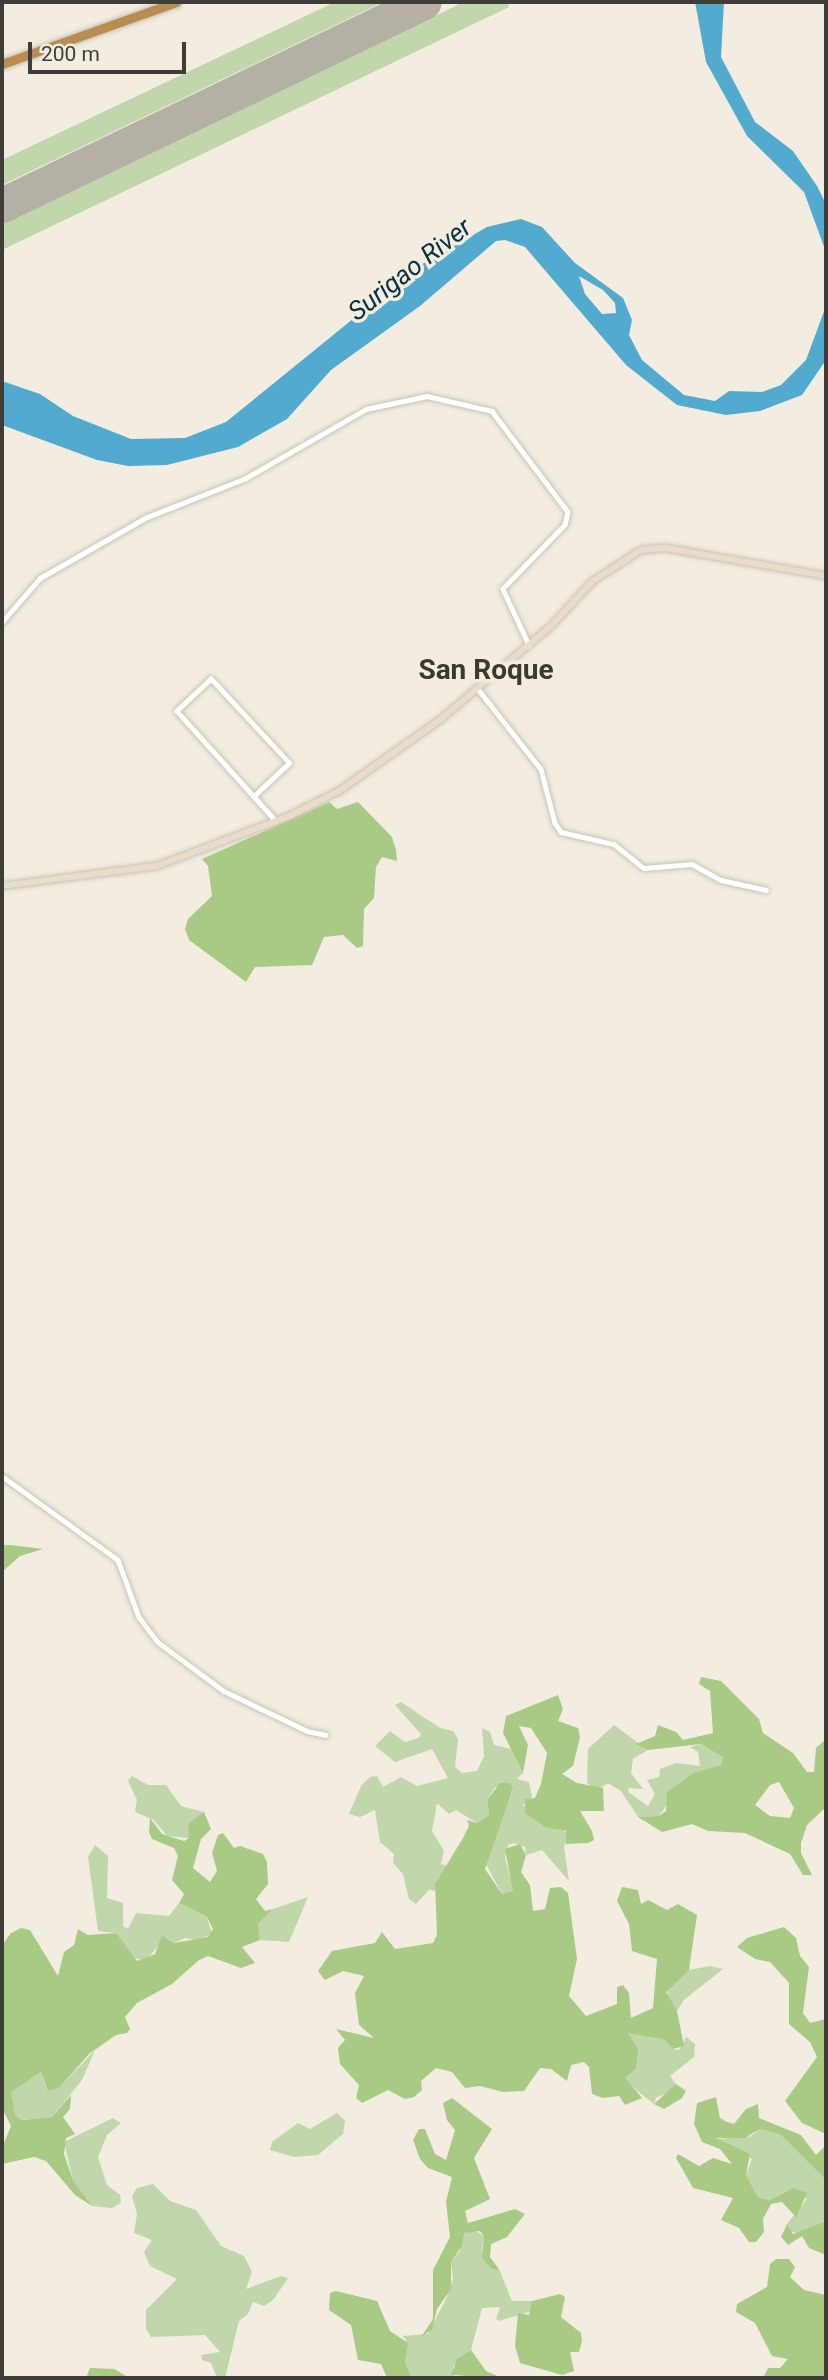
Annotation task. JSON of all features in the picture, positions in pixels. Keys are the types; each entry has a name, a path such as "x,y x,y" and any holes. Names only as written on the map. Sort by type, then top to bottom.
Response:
{"highway":[{"path":"2,64 153,6 176,2"}],"street":[{"path":"2,622 40,578 147,517 244,479 366,409 427,396 492,411 569,514 565,525 503,589 529,645"},
{"path":"2,886 150,868 276,821 369,772 478,689 529,645 593,581 641,550 666,548 826,576"},
{"path":"255,795 289,763 211,679 177,711 276,821"},
{"path":"478,689 541,769 561,832 614,844 644,868 692,864 721,880 766,890"},
{"path":"2,1476 118,1560 139,1617 158,1642 224,1691 307,1731 326,1735"}],"green space":[{"path":"335,2 383,2 2,185 2,160"},
{"path":"464,2 507,2 509,7 2,250 2,224"},
{"path":"329,802 337,809 358,802 392,837 396,850 397,861 382,857 376,867 374,898 364,909 363,946 357,948 343,935 324,937 312,965 255,967 246,982 189,940 185,929 188,919 212,896 208,866 202,859"},
{"path":"2,1545 43,1549 20,1556 2,1572"},
{"path":"701,1677 721,1681 759,1719 763,1733 793,1753 807,1772 814,1772 816,1748 825,1740 826,1807 807,1825 801,1843 801,1853 812,1875 803,1875 790,1854 745,1833 708,1831 692,1824 662,1832 638,1817 659,1816 666,1811 667,1792 695,1772 721,1765 723,1757 701,1744 648,1750 636,1744 655,1736 658,1725 676,1732 683,1740 713,1733 710,1691 699,1684","holes":["779,1782 794,1808 790,1818 770,1816 755,1805 770,1785"]},
{"path":"558,1695 563,1709 558,1721 578,1728 580,1737 573,1766 562,1774 577,1783 603,1788 604,1811 580,1811 592,1831 594,1840 588,1843 566,1844 566,1831 545,1827 525,1813 525,1799 535,1798 541,1784 547,1753 531,1728 519,1726 528,1745 523,1773 503,1733 506,1716"},
{"path":"401,1702 440,1728 453,1731 458,1739 455,1767 462,1773 477,1771 484,1756 482,1728 490,1732 494,1745 511,1749 523,1773 517,1779 529,1782 532,1797 523,1805 568,1834 564,1847 569,1881 542,1850 526,1855 525,1847 514,1843 508,1845 505,1858 514,1891 502,1894 485,1862 513,1789 495,1787 487,1800 489,1815 477,1823 456,1810 449,1814 437,1803 432,1831 444,1851 441,1864 448,1866 435,1891 429,1890 416,1904 409,1899 403,1874 393,1863 394,1854 380,1842 375,1810 360,1817 349,1814 361,1786 370,1777 377,1776 383,1787 401,1777 417,1786 448,1778 432,1749 395,1762 375,1746 390,1731 405,1742 419,1738 421,1734 395,1705"},
{"path":"614,1725 648,1750 633,1759 631,1773 643,1789 629,1788 628,1792 648,1806 655,1794 647,1780 659,1777 660,1769 676,1763 700,1766 698,1752 690,1747 701,1744 710,1748 723,1757 721,1765 695,1772 683,1782 659,1816 638,1817 621,1791 608,1783 597,1790 587,1783 588,1749"},
{"path":"132,1776 148,1785 166,1785 181,1806 204,1812 189,1831 189,1838 167,1836 154,1820 135,1812 137,1800 128,1781"},
{"path":"500,1783 510,1783 513,1788 485,1869 502,1894 513,1891 505,1849 520,1844 526,1855 521,1872 530,1885 533,1911 545,1909 550,1888 561,1887 568,1893 577,1959 569,1996 586,2016 617,2004 617,1987 623,1985 629,1993 631,2018 653,2008 657,1959 632,1951 629,1924 617,1901 622,1887 638,1890 641,1904 648,1900 667,1910 678,1904 697,1915 689,1970 666,1992 677,2011 684,2046 673,2049 663,2039 628,2033 638,2049 636,2069 625,2078 642,2098 625,2105 619,2096 603,2098 592,2094 589,2067 584,2062 571,2065 567,2081 551,2069 540,2068 524,2091 503,2092 480,2086 465,2088 452,2072 436,2068 421,2081 422,2090 414,2097 405,2099 388,2090 362,2103 356,2098 359,2085 340,2064 338,2048 345,2040 336,2029 374,2038 359,2025 355,1993 364,1976 343,1971 325,1980 318,1971 332,1951 375,1943 382,1932 395,1949 433,1943 437,1935 435,1884 469,1826 467,1820 477,1823 489,1815 487,1800"},
{"path":"204,1812 211,1829 201,1839 193,1868 210,1882 217,1871 212,1853 218,1835 223,1833 234,1848 240,1846 263,1854 267,1862 268,1884 256,1899 265,1911 273,1909 258,1924 260,1940 242,1947 255,1963 241,1968 208,1956 199,1960 172,1984 137,2003 125,2017 130,2029 127,2033 116,2035 89,2054 60,2087 48,2091 41,2072 11,2092 15,2115 22,2120 52,2117 71,2095 70,2109 63,2117 75,2134 66,2138 64,2154 73,2180 92,2206 75,2195 46,2161 34,2157 2,2164 2,2148 11,2126 2,2108 2,1945 11,1933 21,1928 30,1930 58,1976 64,1952 74,1945 78,1929 88,1935 116,1933 137,1961 155,1954 162,1935 174,1943 208,1937 213,1929 207,1917 179,1903 184,1894 172,1880 178,1856 174,1848 152,1839 149,1832 150,1818 162,1834 184,1841 189,1838 188,1824"},
{"path":"95,1845 108,1856 107,1898 123,1903 123,1926 128,1929 136,1913 169,1916 179,1903 207,1917 212,1934 199,1940 185,1938 174,1943 166,1937 145,1961 131,1957 116,1933 98,1931 88,1857"},
{"path":"308,1897 289,1942 260,1940 258,1924 273,1909"},
{"path":"784,1927 796,1938 800,1956 809,1967 803,2013 810,2023 826,2019 826,2134 802,2123 785,2101 817,2057 810,2042 789,2024 789,1983 770,1962 755,1959 737,1947 747,1938"},
{"path":"710,1966 723,1969 684,2000 677,2011 667,2001 668,1986 689,1970"},
{"path":"632,2031 663,2039 673,2049 679,2050 686,2037 695,2044 694,2057 670,2076 676,2084 673,2090 656,2098 654,2104 626,2082 625,2078 636,2069 634,2043 628,2034"},
{"path":"95,2050 82,2080 52,2117 22,2120 15,2115 10,2092 41,2072 45,2085 60,2087"},
{"path":"676,2084 686,2091 682,2098 664,2109 654,2104"},
{"path":"716,2097 720,2118 727,2122 734,2124 746,2109 758,2104 759,2118 801,2135 816,2155 826,2145 826,2180 781,2135 760,2129 745,2138 716,2138 750,2154 746,2175 758,2197 769,2200 793,2188 807,2193 796,2217 782,2202 771,2204 763,2219 764,2232 756,2242 749,2242 739,2228 721,2220 733,2198 693,2188 676,2158 678,2154 699,2166 713,2158 732,2164 720,2149 702,2142 694,2124 697,2103"},
{"path":"452,2098 492,2129 474,2158 490,2199 465,2211 468,2223 515,2209 525,2214 507,2237 491,2244 490,2257 499,2269 492,2269 482,2258 484,2236 480,2231 464,2233 462,2246 451,2262 451,2289 437,2309 432,2330 421,2337 433,2319 433,2270 450,2237 446,2202 452,2177 428,2168 420,2159 413,2140 419,2129 425,2129 435,2154 446,2160 455,2130 447,2120 443,2103"},
{"path":"337,2113 345,2121 343,2134 318,2155 294,2157 270,2150 272,2142 298,2123 310,2129"},
{"path":"113,2118 121,2123 107,2135 98,2157 107,2185 120,2195 121,2203 112,2208 92,2206 73,2180 64,2142"},
{"path":"760,2129 781,2135 826,2180 826,2224 797,2233 788,2231 787,2224 807,2199 786,2191 769,2200 758,2197 746,2175 752,2159 715,2139 750,2137"},
{"path":"153,2184 170,2201 196,2210 221,2246 244,2256 252,2272 246,2289 281,2276 288,2278 273,2300 264,2306 253,2302 248,2314 239,2321 225,2378 217,2378 211,2363 202,2360 201,2355 220,2352 205,2335 151,2337 146,2329 146,2310 177,2279 150,2266 144,2252 152,2240 134,2233 137,2214 132,2196 137,2188"},
{"path":"824,2222 826,2255 809,2248 802,2236 788,2245 781,2237 787,2224 793,2234"},
{"path":"474,2230 484,2236 482,2249 492,2269 499,2269 512,2301 532,2301 532,2311 499,2321 496,2319 500,2307 482,2308 471,2350 453,2366 454,2378 412,2378 405,2362 406,2339 402,2336 428,2334 447,2297 453,2279 451,2262 460,2251 463,2233"},
{"path":"776,2259 789,2259 795,2267 790,2277 804,2290 826,2295 826,2378 763,2378 768,2368 780,2368 788,2359 772,2356 755,2323 736,2312 737,2304 767,2287 770,2264"},
{"path":"336,2291 377,2301 390,2331 408,2343 405,2362 412,2378 387,2378 381,2364 358,2360 351,2325 329,2310 330,2293"},
{"path":"560,2294 565,2297 561,2317 581,2333 582,2341 579,2352 570,2352 574,2371 562,2375 520,2363 515,2346 518,2313 529,2315 532,2301"},
{"path":"471,2350 486,2371 502,2378 451,2375 457,2359"},
{"path":"90,2368 114,2369 130,2378 86,2378"}],"water":[{"path":"695,2 724,2 721,57 755,122 793,151 817,186 826,204 826,252 804,192 747,136 706,62"},
{"path":"521,219 542,227 575,263 623,298 632,320 629,335 642,360 684,395 715,401 729,391 762,392 781,385 806,360 826,306 826,360 802,395 760,411 726,415 677,405 626,365 525,247 505,240 496,241 420,306 331,370 287,419 238,447 167,465 128,466 97,460 2,425 2,381 40,394 73,416 131,439 185,438 226,422 417,267 487,227","holes":["579,276 603,290 615,303 616,313 602,314 585,294"]}],"runway":[{"path":"2,205 424,2"}],"district":[{"name":"San Roque","path":"486,670"}],"water label":[{"name":"Surigao River","path":"410,270"}]}
